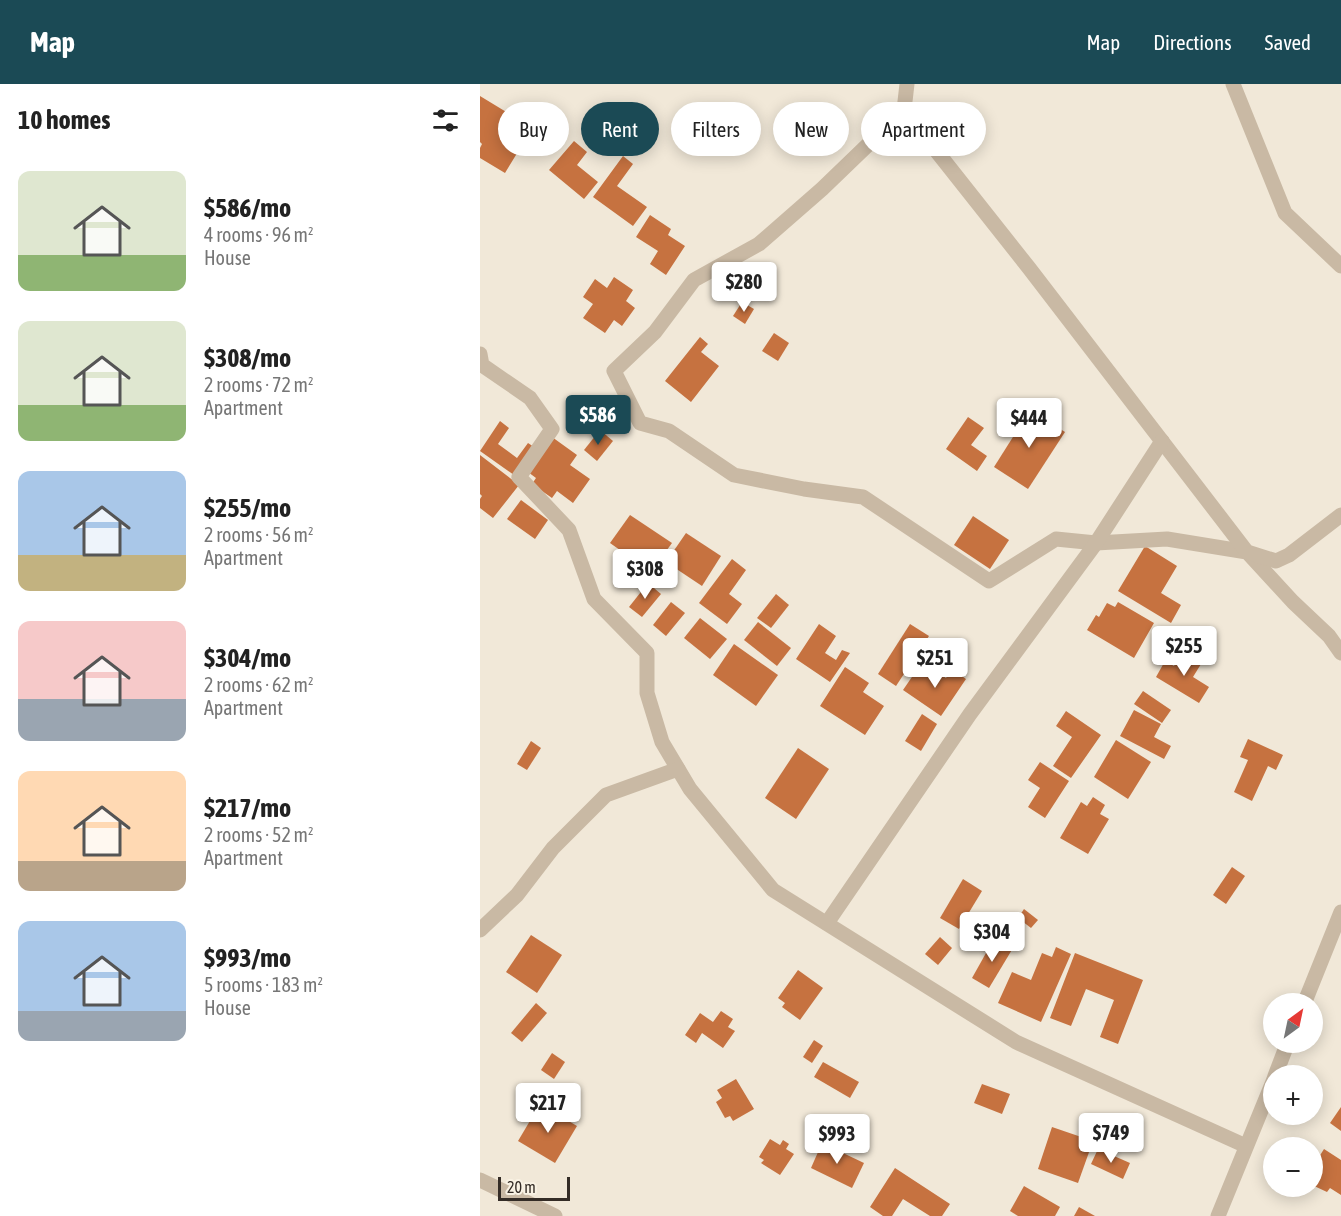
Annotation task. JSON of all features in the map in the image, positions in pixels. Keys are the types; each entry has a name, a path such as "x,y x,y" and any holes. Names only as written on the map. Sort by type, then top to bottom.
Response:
{"street":[{"path":"905,102 907,84"},
{"path":"1233,84 1286,213 1341,266"},
{"path":"861,151 759,244 694,280 655,332 614,371 640,423 669,431 734,475 804,489 863,497 989,581 1056,539 1096,543 1167,539 1247,552 1276,561 1289,555 1341,514"},
{"path":"940,156 1247,552 1293,602 1329,636 1341,653"},
{"path":"480,354 482,365 530,398 552,429 519,477 569,530 594,599 647,652 647,693 662,742 678,770 690,789 773,890 1016,1042 1246,1146"},
{"path":"827,924 970,714 1096,543 1162,441"},
{"path":"480,930 517,895 552,848 606,795 678,770"},
{"path":"1308,993 1341,912"},
{"path":"1218,1216 1263,1104"},
{"path":"480,1180 555,1216"}],"building":[{"path":"480,96 498,107 498,156 515,156 505,173 480,158 482,144 480,142"},
{"path":"574,141 581,147 581,156 584,156 577,165 598,182 584,199 549,170 561,156 569,156 569,147"},
{"path":"623,156 633,164 617,186 647,207 633,226 593,197"},
{"path":"650,215 671,229 668,235 685,246 666,275 650,264 658,251 636,237"},
{"path":"614,277 633,290 626,301 635,308 622,326 614,320 605,333 583,318 593,304 583,297 595,279 607,288"},
{"path":"742,302 754,309 745,324 733,316"},
{"path":"774,333 789,343 778,361 762,351"},
{"path":"700,337 708,344 701,352 719,366 691,402 665,381"},
{"path":"1030,410 1065,432 1028,489 994,467"},
{"path":"968,417 984,428 971,445 987,456 977,471 946,449"},
{"path":"500,421 509,428 498,444 517,458 528,443 534,447 514,475 480,451"},
{"path":"600,430 613,441 597,461 584,450"},
{"path":"552,437 577,455 570,465 590,479 573,503 557,491 552,498 532,484 536,478 528,472"},
{"path":"480,455 519,485 493,518 480,508 482,496 480,494"},
{"path":"521,500 548,520 535,539 507,519"},
{"path":"630,515 672,543 651,572 610,543"},
{"path":"973,516 1009,540 990,569 954,545"},
{"path":"686,533 721,556 702,586 666,562"},
{"path":"1145,546 1177,566 1161,593 1181,605 1171,623 1118,591"},
{"path":"732,559 746,570 729,594 742,604 727,624 699,603"},
{"path":"648,583 661,594 642,617 629,607"},
{"path":"776,594 789,605 771,628 757,618"},
{"path":"671,602 685,613 666,636 653,625"},
{"path":"1118,602 1154,623 1134,658 1087,630 1096,615 1099,617 1107,603 1115,607"},
{"path":"700,618 727,639 710,659 684,638"},
{"path":"758,622 791,648 777,666 744,640"},
{"path":"819,624 836,636 825,653 836,660 842,650 850,653 830,682 796,659"},
{"path":"910,624 929,636 896,686 878,674"},
{"path":"734,644 778,675 756,706 713,675"},
{"path":"1182,652 1201,664 1193,677 1209,687 1199,703 1156,677 1165,661 1174,666"},
{"path":"927,665 946,678 952,669 966,679 941,716 903,690 914,674 919,677"},
{"path":"845,667 869,683 863,692 884,706 865,735 820,706"},
{"path":"1143,691 1171,710 1162,723 1134,704"},
{"path":"1134,710 1161,724 1154,737 1171,746 1164,759 1120,736"},
{"path":"1066,711 1101,735 1071,778 1053,766 1072,737 1056,726"},
{"path":"922,714 937,724 921,751 905,741"},
{"path":"1248,739 1283,755 1276,770 1268,766 1252,801 1234,792 1248,760 1240,757"},
{"path":"1116,740 1151,762 1128,799 1094,777"},
{"path":"531,741 541,748 527,770 517,764"},
{"path":"798,748 829,769 796,819 765,798"},
{"path":"1040,762 1069,781 1045,818 1028,807 1040,788 1028,780"},
{"path":"1093,797 1105,805 1100,814 1109,819 1088,854 1060,838 1081,802 1087,806"},
{"path":"1232,867 1245,876 1226,904 1213,895"},
{"path":"963,879 982,891 959,929 940,918"},
{"path":"1024,909 1038,920 1031,928 1018,918"},
{"path":"1013,932 1024,943 1017,950 1007,940"},
{"path":"531,935 562,955 537,993 506,972"},
{"path":"940,937 952,948 938,965 925,954"},
{"path":"995,937 1013,948 989,988 972,978"},
{"path":"1056,947 1071,954 1041,1022 998,1003 1012,972 1031,980 1042,953 1052,957"},
{"path":"1075,953 1143,980 1118,1044 1100,1037 1114,1000 1086,989 1071,1026 1050,1018"},
{"path":"798,970 823,988 800,1020 782,1007 785,1003 778,998"},
{"path":"536,1003 547,1013 522,1042 511,1033"},
{"path":"721,1011 733,1019 728,1027 735,1031 723,1048 702,1033 696,1043 685,1035 700,1013 713,1022"},
{"path":"814,1040 823,1046 812,1063 803,1057"},
{"path":"552,1053 565,1062 554,1079 541,1070"},
{"path":"823,1062 859,1082 850,1098 814,1077"},
{"path":"736,1079 754,1109 733,1121 730,1116 725,1118 716,1102 722,1098 717,1090"},
{"path":"982,1084 1010,1094 1002,1114 974,1103"},
{"path":"540,1104 577,1126 555,1163 518,1141"},
{"path":"1341,1107 1341,1131 1330,1123"},
{"path":"1052,1127 1093,1141 1078,1183 1038,1169"},
{"path":"770,1139 780,1145 783,1140 789,1144 786,1149 794,1154 780,1175 761,1163 764,1160 759,1157"},
{"path":"822,1143 864,1163 852,1188 811,1168"},
{"path":"1098,1149 1130,1163 1123,1179 1091,1164"},
{"path":"1324,1149 1341,1160 1341,1195 1330,1188 1327,1192 1323,1190"},
{"path":"895,1168 950,1204 942,1216 930,1216 903,1199 892,1216 883,1216 870,1207"},
{"path":"1024,1186 1060,1207 1055,1216 1018,1216 1010,1211"},
{"path":"1079,1207 1095,1216 1074,1216"}]}
